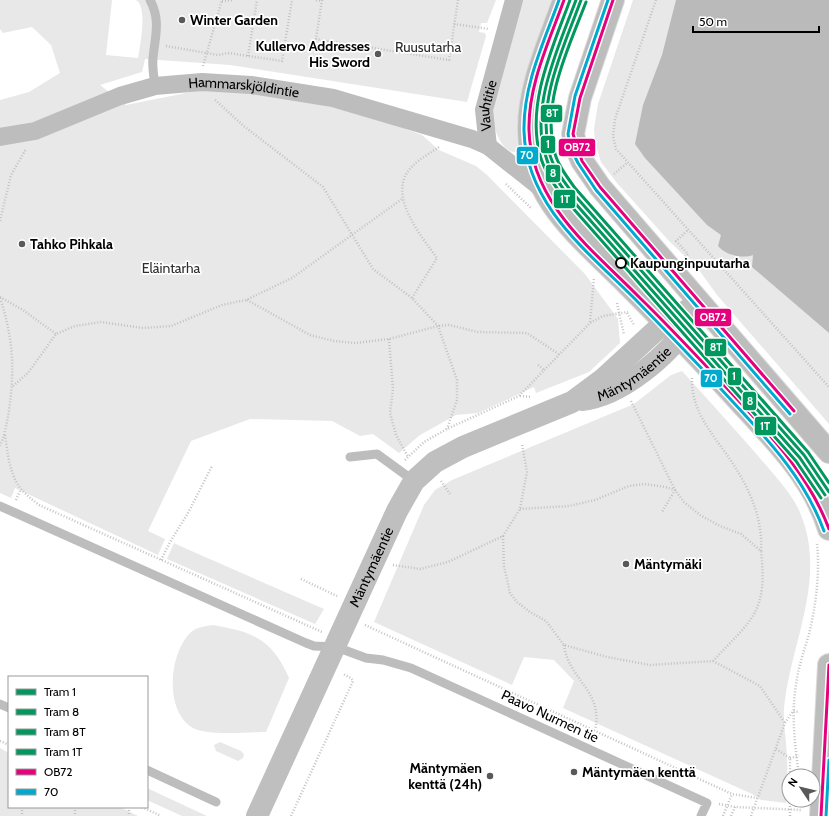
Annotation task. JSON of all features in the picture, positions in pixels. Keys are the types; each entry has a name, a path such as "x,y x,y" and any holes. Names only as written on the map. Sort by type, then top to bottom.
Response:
{"main road":[{"path":"564,0 538,76 530,110 530,149 541,188 564,220 711,370 791,460 815,494 823,533"},
{"path":"613,0 580,98 573,134 576,147 589,173 600,187 829,452"},
{"path":"821,806 829,665"}],"street":[{"name":"Vauhtitie","path":"514,0 484,110 488,146 541,188"},
{"name":"Hammarskjöldintie","path":"0,137 35,131 120,96 202,74 251,85 333,98 472,139 488,146"},
{"name":"Mäntymäentie","path":"257,816 336,647 361,620 397,511 414,481 425,469 448,454 572,402 596,399 623,386 645,369 671,330 700,303"}],"lane":[{"path":"150,0 157,16 158,28 153,60 155,86"},
{"path":"350,457 377,454 414,481"},
{"name":"Paavo Nurmen tie","path":"0,506 306,643 314,646 336,647 366,658 383,660 411,668 707,803"},
{"path":"148,770 216,802"},
{"path":"701,816 707,803"}],"path":[{"path":"234,0 222,1 206,53 202,74 208,93 245,127 323,187 373,269 412,298 438,326 457,380 457,400 447,429"},
{"path":"248,56 257,0"},
{"path":"155,45 218,55 228,53 282,61 292,0"},
{"path":"316,0 322,0 316,39 449,60 458,0"},
{"path":"656,0 615,119 613,136 616,149 829,387"},
{"path":"454,24 492,29"},
{"path":"0,221 11,175 35,131"},
{"path":"412,298 437,258 422,237 402,199 403,182 409,169 440,147"},
{"path":"609,179 627,163"},
{"path":"13,386 28,373 56,334 75,326 101,322 143,328 171,326 222,305 246,300 292,278 402,199"},
{"path":"684,259 688,254 676,242 688,230"},
{"path":"590,323 594,273"},
{"path":"0,297 23,310 56,334"},
{"path":"0,297 9,324 13,361 13,386 5,435 0,446"},
{"path":"246,300 310,336 334,341 355,343 389,339 438,326 449,325 478,332 526,333 560,354"},
{"path":"617,301 623,333 627,338"},
{"path":"519,396 590,323 603,316 620,312 627,313 632,308"},
{"path":"389,339 394,389 390,413 396,435 408,457"},
{"path":"538,365 544,370"},
{"path":"697,378 692,372 692,388 700,415 712,437 735,467 749,492 761,528 763,592 757,611 746,627 714,661"},
{"path":"630,398 675,490 684,502 700,515 720,526 741,534 761,551"},
{"path":"5,435 11,469 21,489 39,504 321,631"},
{"path":"394,558 391,564 420,569 448,562 503,536 520,509 527,472 521,440"},
{"path":"159,564 188,513 212,466"},
{"path":"439,477 450,494"},
{"path":"520,509 569,506 595,500 629,486 645,484 675,490"},
{"path":"662,512 675,490"},
{"path":"799,768 793,711 796,684 809,632 823,533"},
{"path":"503,536 504,566 510,593 517,602 530,612 546,621 564,645 570,664 594,701 597,710 595,730"},
{"path":"301,579 337,596"},
{"path":"361,620 732,794 758,798"},
{"path":"564,645 607,657 650,665 714,661 760,686 785,723"},
{"path":"291,816 353,681 352,678 343,674"},
{"path":"793,711 799,712"},
{"path":"751,816 785,723 793,711"},
{"path":"776,749 790,758 798,756"},
{"path":"790,758 790,768"},
{"path":"723,816 732,794"},
{"path":"707,803 735,807 800,808"},
{"path":"731,816 735,807"},
{"path":"144,808 161,816"},
{"path":"790,809 790,816"}],"green space":[{"name":"Eläintarha","path":"0,0 112,0 106,55 138,58 142,27 142,10 140,4 136,0 496,0 487,23 481,23 479,32 485,33 486,36 467,102 230,65 145,59 142,72 100,85 126,105 196,91 228,91 299,99 376,118 422,135 439,150 476,166 487,175 585,274 618,319 620,343 589,372 536,393 534,387 478,413 456,415 420,435 399,453 373,434 360,436 332,421 250,419 191,441 148,531 165,539 158,555 15,488 11,498 0,493 0,100 29,92 60,73 51,45 32,27 3,33 0,29"},
{"path":"522,0 554,0 520,102 517,127 518,149 515,152 506,148 500,140 495,129 493,115 495,102"},
{"path":"633,0 701,0 753,255 829,299 829,424 717,295 699,270 669,241 617,183 601,162 595,142 594,129 598,104"},
{"name":"Mäntymäki","path":"682,371 750,446 786,489 795,503 799,510 807,535 810,560 809,585 784,709 787,768 781,768 781,802 761,800 752,794 563,708 574,681 554,660 524,657 512,685 374,622 424,505 435,490 452,480 634,404 671,375"},
{"path":"174,543 324,609 315,624 167,559"},
{"path":"213,625 239,631 260,640 276,654 289,678 266,732 217,733 199,730 193,728 184,720 177,709 174,696 174,668 183,642 190,633 198,628"},
{"path":"220,742 241,751 244,754 243,758 238,761 216,751 214,745"},
{"path":"0,748 8,752 8,808 122,808 138,816 0,816"},
{"path":"148,788 207,816 182,816 148,800"}],"shaded area":[{"path":"676,0 829,0 829,333 752,267 753,255 744,257 730,254 721,249 718,246 721,235 707,225 645,158 635,144 643,105 662,55"}],"tram line":[{"name":"1T","path":"570,0 543,76 536,115 540,155 547,172 564,198 796,461 821,498"},
{"name":"8","path":"576,0 548,77 541,118 542,138 546,157 555,177 567,194 800,458 825,495"},
{"name":"1","path":"581,0 560,55 549,93 546,132 550,157 555,167 571,191 804,455 829,492"},
{"name":"8T","path":"586,2 565,55 554,93 551,131 555,155 560,165 575,188 808,452 829,483"}],"transit line":[{"name":"70","path":"559,0 541,48 527,97 524,131 527,157 535,182 547,204 562,225 579,244 684,350 773,447 797,478 816,512 824,531"},
{"name":"OB72","path":"564,0 540,64 532,97 529,130 532,156 541,181 553,203 568,224 585,243 653,310 766,430 802,476 821,510 829,529"},
{"name":"70","path":"608,0 575,96 568,134 571,149 578,163 596,190 790,414"},
{"name":"OB72","path":"613,0 580,98 573,134 582,161 600,187 794,411"},
{"name":"OB72","path":"821,816 829,665"},
{"name":"70","path":"826,816 829,760"}],"place":[{"name":"Winter Garden","path":"182,20"},
{"name":"Kullervo Addresses His Sword","path":"378,54"},
{"name":"Tahko Pihkala","path":"22,244"},
{"name":"Kaupunginpuutarha","path":"621,263"},
{"name":"Mäntymäki","path":"626,564"},
{"name":"Mäntymäen kenttä","path":"574,772"},
{"name":"Mäntymäen kenttä (24h)","path":"490,776"}],"park label":[{"name":"Ruusutarha","path":"428,47"}]}
